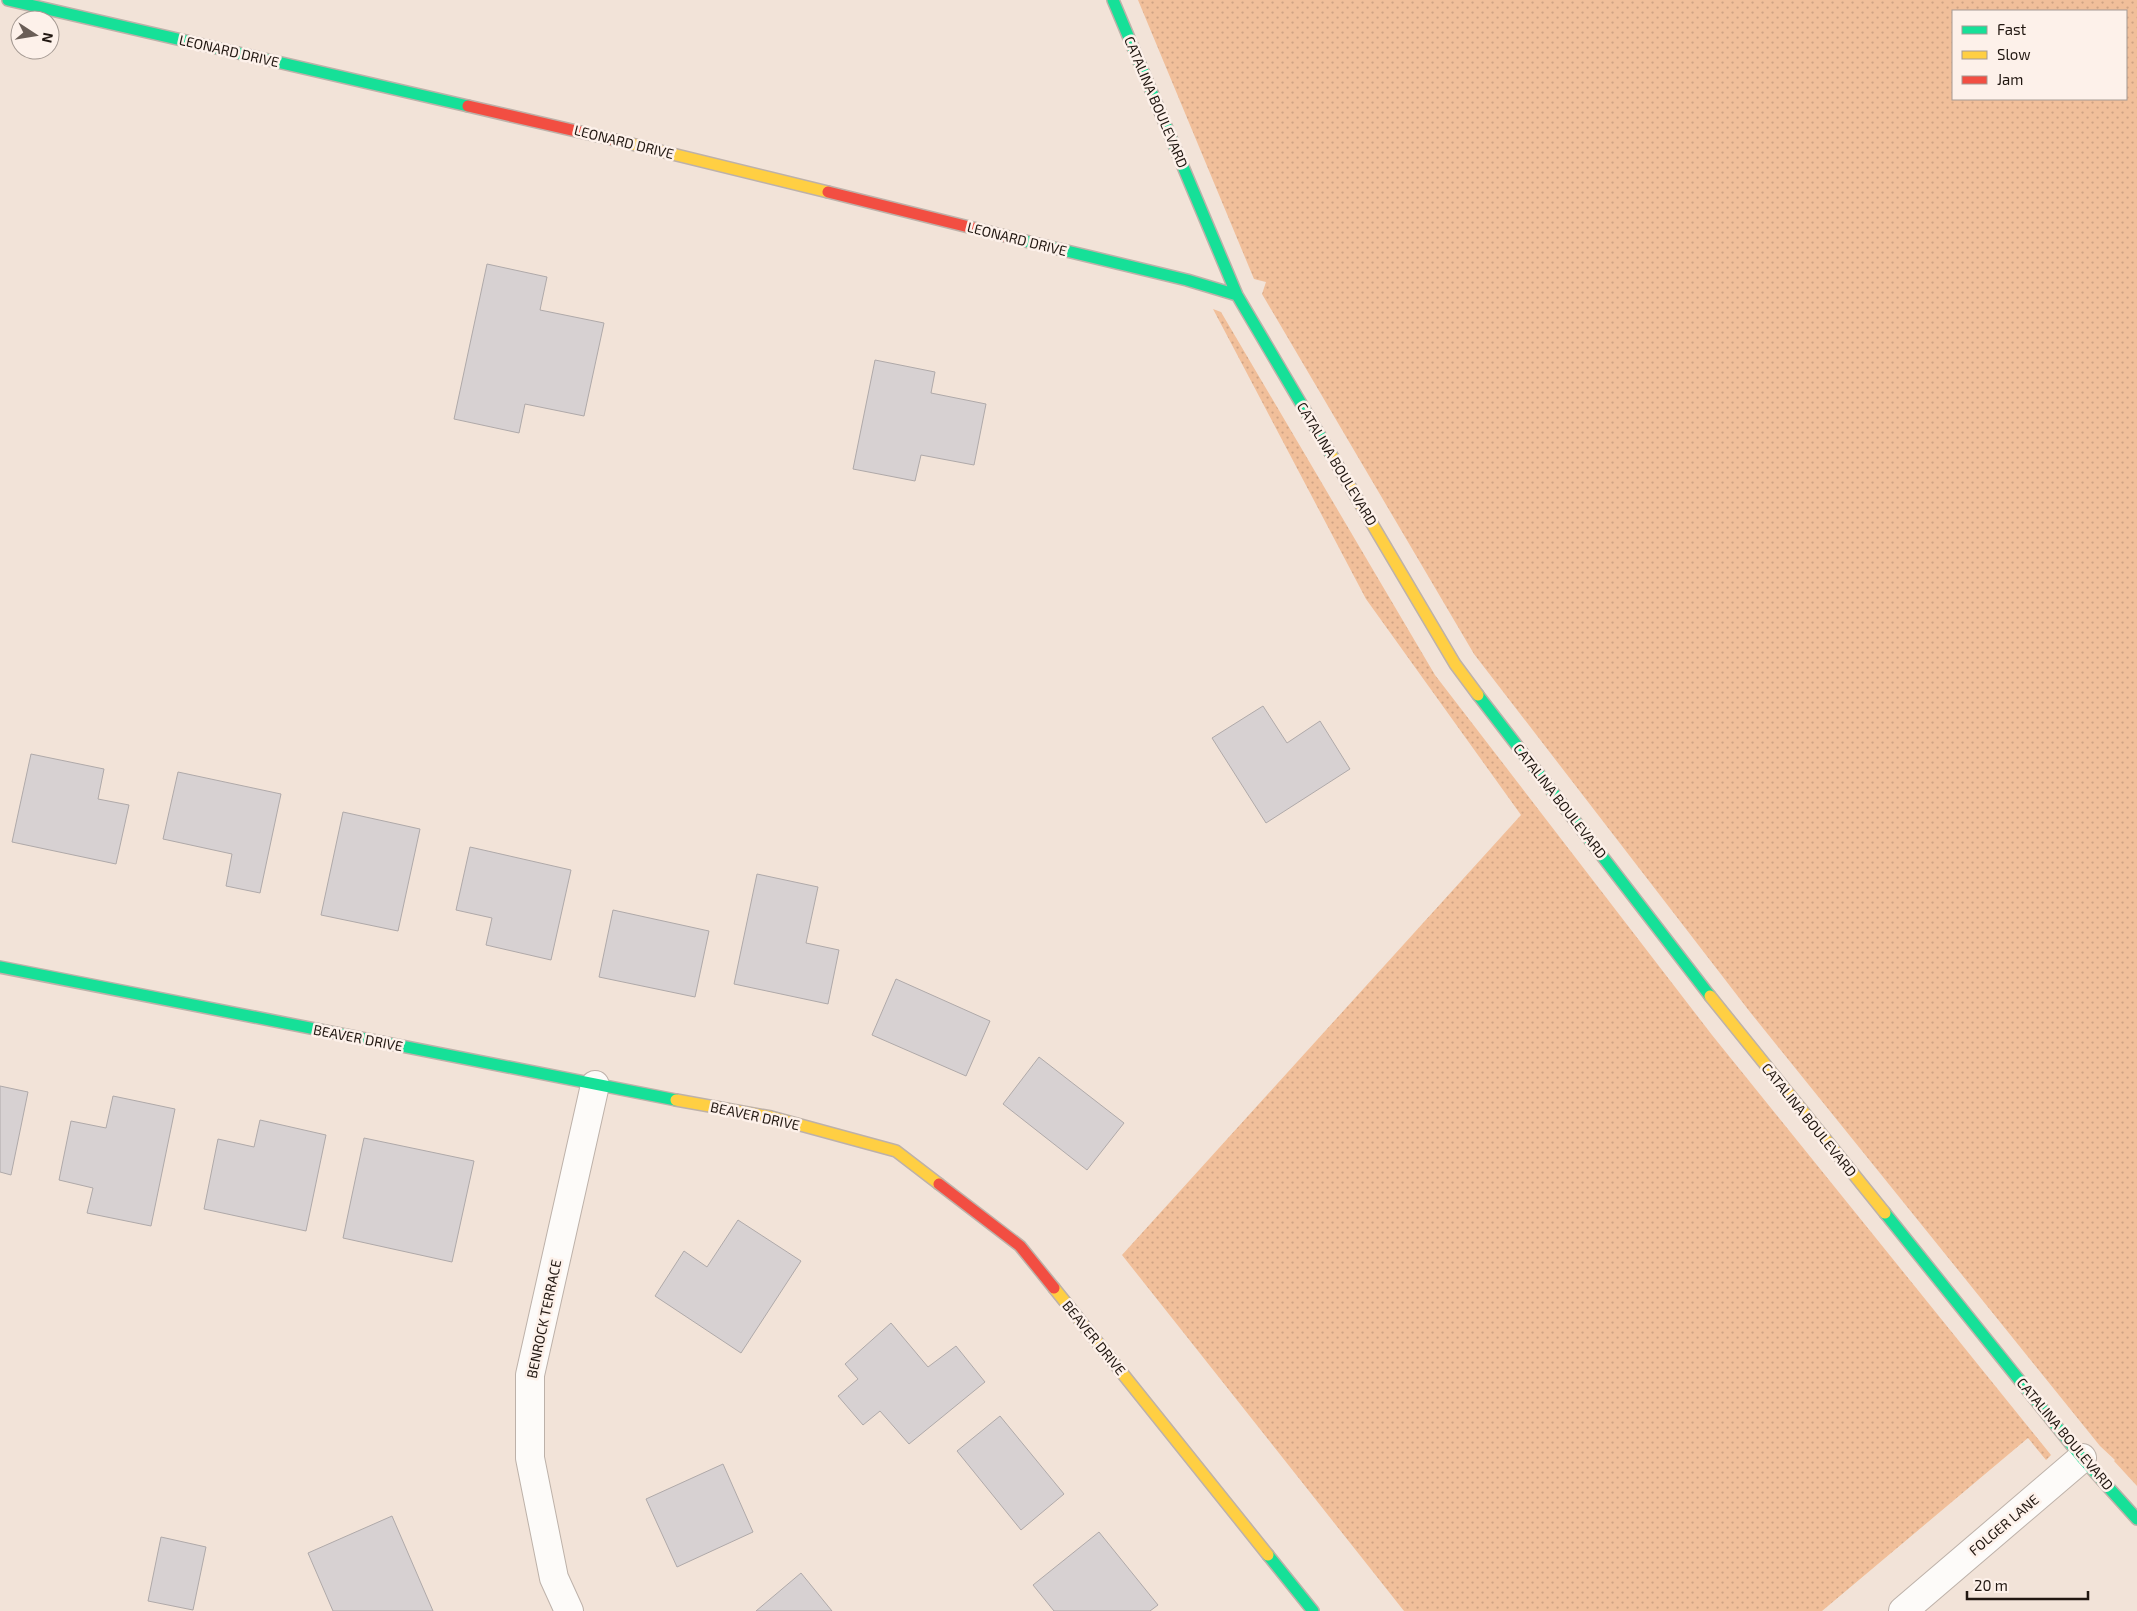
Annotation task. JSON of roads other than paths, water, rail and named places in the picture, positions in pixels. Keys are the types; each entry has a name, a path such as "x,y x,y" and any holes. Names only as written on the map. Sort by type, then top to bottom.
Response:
{"street":[{"name":"LEONARD DRIVE","path":"8,0 569,129 1186,280 1237,295"},
{"name":"CATALINA BOULEVARD","path":"1113,0 1237,295 1455,664 1731,1023 2082,1458 2137,1518"},
{"name":"BEAVER DRIVE","path":"0,967 595,1085 772,1117 896,1151 1020,1246 1313,1611"},
{"name":"BENROCK TERRACE","path":"569,1611 554,1578 530,1458 530,1375 595,1085"},
{"name":"FOLGER LANE","path":"1903,1611 2082,1458"}]}
